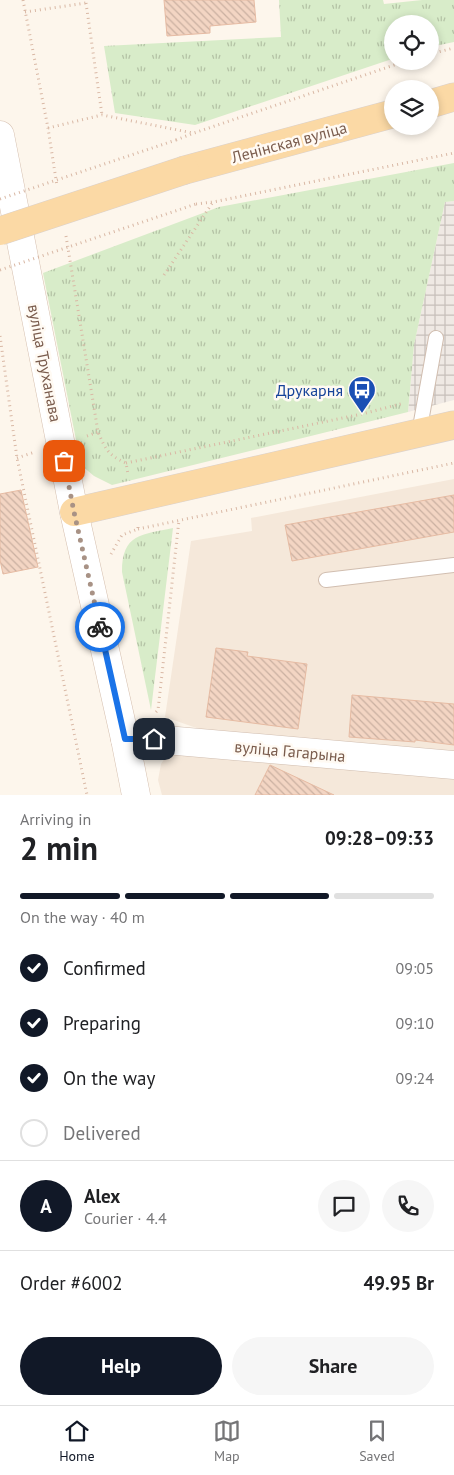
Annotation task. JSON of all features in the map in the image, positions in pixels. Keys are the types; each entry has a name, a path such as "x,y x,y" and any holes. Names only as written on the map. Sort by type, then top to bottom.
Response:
{"main road":[{"path":"439,101 454,97"},
{"name":"Ленінская вуліца","path":"0,231 185,170 384,116"},
{"name":"вуліца Труханава","path":"0,135 74,512 136,795"},
{"path":"74,512 454,425"},
{"name":"вуліца Гагарына","path":"125,739 154,739 454,765"}],"lane":[{"path":"419,432 436,338"},
{"path":"326,580 454,565"}],"path":[{"path":"22,0 58,187"},
{"path":"25,12 86,2 102,115"},
{"path":"439,52 454,48"},
{"path":"0,198 384,68"},
{"path":"48,128 102,115 194,133"},
{"path":"0,270 196,204 454,153"},
{"path":"164,275 213,202"},
{"path":"66,236 98,432 104,446 112,457 126,463 362,414 426,397"},
{"path":"0,336 17,458 88,795"},
{"path":"111,562 110,554 122,535 138,528 454,462"},
{"path":"126,463 134,497 138,528"},
{"path":"154,739 151,720 158,710 179,520"}],"shaded area":[{"path":"454,201 454,400 408,412 414,345 445,202"},
{"path":"454,479 454,755 205,731 165,717 191,541 252,531 251,518"},
{"path":"168,753 454,775 454,795 162,795 158,780 161,764"}],"green space":[{"path":"279,0 383,0 384,4 422,0 454,0 454,42 439,45 439,15 384,15 384,62 195,125 115,113 104,46 281,37"},
{"path":"454,163 454,201 445,202 414,345 408,412 112,485 94,476 81,465 43,273 219,207"},
{"path":"173,528 151,710 122,572 123,559 130,543 136,538 152,532"}],"building":[{"path":"164,0 254,0 256,22 210,26 210,33 167,36"},
{"path":"21,490 38,567 3,574 0,560 0,494"},
{"path":"454,495 454,532 292,561 285,525"},
{"path":"216,648 248,652 247,656 307,664 298,729 206,717"},
{"path":"352,695 454,704 454,745 415,740 415,742 349,737"},
{"path":"270,765 334,795 255,795"}],"way so far":[{"path":"64,461 100,627"}],"place":[{"name":"Друкарня","path":"362,414"}],"route":[{"path":"100,627 125,739 154,739"}]}
